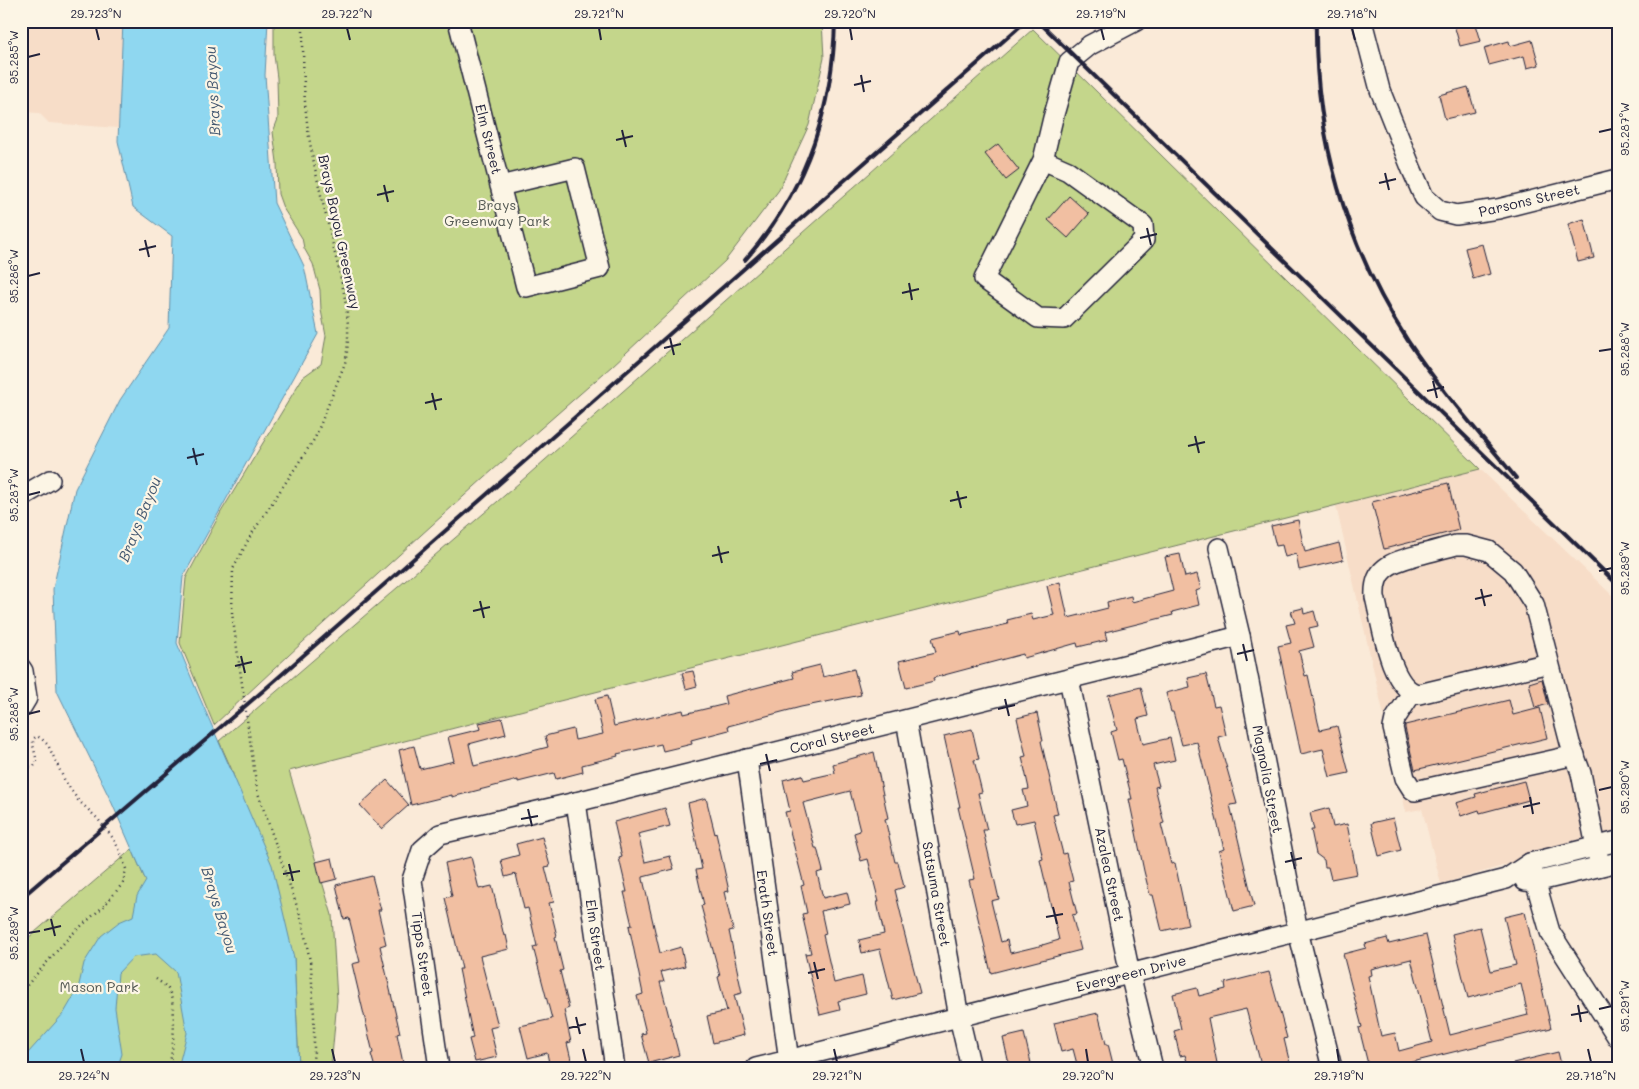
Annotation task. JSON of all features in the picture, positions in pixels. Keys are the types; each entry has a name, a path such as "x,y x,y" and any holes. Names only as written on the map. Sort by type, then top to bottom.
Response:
{"street":[{"name":"Elm Street","path":"458,21 500,186 526,287 600,268 574,168 500,186"},
{"path":"1043,160 1068,171 1142,225 1144,240 1064,319 1038,318 984,279 1043,160 1053,118 1070,62 1090,45 1136,21"},
{"name":"Parsons Street","path":"1362,21 1380,90 1412,170 1424,197 1440,211 1456,215 1498,209 1618,179"},
{"path":"21,496 50,480"},
{"path":"1549,664 1419,694 1412,693 1398,678 1392,663 1375,596 1374,586 1377,577 1392,563 1456,545 1466,545 1489,551 1513,571 1534,604 1570,743 1581,773 1596,847 1609,864"},
{"name":"Magnolia Street","path":"1219,548 1240,636 1298,931 1332,1068"},
{"name":"Coral Street","path":"428,845 440,834 576,802 1240,636"},
{"path":"21,668 26,698 21,708"},
{"name":"Azalea Street","path":"1069,679 1130,974 1153,1068"},
{"path":"1412,693 1395,719 1393,728 1405,778 1415,791 1575,755"},
{"name":"Satsuma Street","path":"906,720 958,1017 971,1068"},
{"name":"Erath Street","path":"747,759 789,1064"},
{"name":"Elm Street","path":"576,802 616,1068"},
{"name":"Evergreen Drive","path":"756,1068 789,1064 958,1017 1506,879 1530,863 1618,841"},
{"name":"Tipps Street","path":"428,845 422,850 412,880 439,1068"},
{"path":"1530,863 1550,932 1618,1038"},
{"name":"Evergreen Drive","path":"1506,879 1535,882 1609,864"}],"path":[{"name":"Brays Bayou Greenway","path":"303,21 304,86 309,135 344,288 349,325 348,350 345,363 315,438 251,535 233,569 232,613 257,790 302,921 311,966 314,1015 312,1068"},
{"path":"21,760 30,767 34,766 37,762 33,739 37,736 48,745 65,782 78,800 97,818 112,838 120,851 126,869 122,883 105,905 70,936 21,992"},
{"path":"156,979 167,988 171,1001 173,1044 170,1068"}],"shaded area":[{"path":"21,21 123,21 118,128 49,123 39,113 21,112"},
{"path":"1480,469 1618,601 1618,832 1441,884 1422,809 1406,812 1336,506"}],"green space":[{"name":"Brays Greenway Park","path":"274,21 822,21 824,58 809,125 779,190 725,261 612,366 485,477 214,725 180,643 186,578 221,512 303,377 321,364 326,336 321,310 320,290 313,264 304,248 302,238 283,208 278,194 277,162 273,132 278,119"},
{"path":"1033,29 1480,469 289,771 332,915 337,1000 331,1068 299,1068 294,958 231,768 219,741 519,483"},
{"name":"Mason Park","path":"132,849 169,934 206,1068 21,1068 21,944"}],"water":[{"name":"Brays Bayou","path":"123,21 268,21 265,75 274,203 304,266 318,334 183,577 177,643 272,865 294,958 299,1068 178,1068 187,1033 176,972 156,954 133,957 118,973 115,1008 122,1054 117,1068 21,1068 28,1053 64,1013 78,989 84,963 101,936 119,922 133,916 137,896 146,881 111,801 57,691 53,589 75,489 120,400 169,328 172,236 133,207 118,141"}],"building":[{"path":"1453,21 1475,21 1481,41 1460,46"},
{"path":"1532,40 1539,65 1527,68 1524,56 1489,65 1484,48 1509,41 1510,46"},
{"path":"1468,87 1475,112 1445,119 1439,95"},
{"path":"998,144 1019,170 1006,180 985,154"},
{"path":"1069,196 1089,214 1068,238 1048,220"},
{"path":"1584,219 1594,258 1578,262 1568,224"},
{"path":"1482,244 1490,274 1473,279 1465,248"},
{"path":"1448,483 1459,530 1384,549 1372,502"},
{"path":"1298,520 1305,552 1339,543 1343,560 1299,570 1296,554 1285,557 1282,545 1276,546 1271,526"},
{"path":"1180,554 1185,577 1197,574 1201,589 1196,591 1199,605 1172,612 1173,615 1105,632 1107,640 1078,647 1077,643 1024,658 1023,654 933,678 934,681 906,688 899,661 936,652 932,638 960,631 961,635 1008,624 1007,620 1031,614 1033,620 1054,615 1047,586 1060,582 1068,618 1108,608 1107,602 1131,596 1132,602 1173,591 1165,557"},
{"path":"1303,608 1304,614 1314,611 1318,626 1309,628 1314,647 1299,651 1305,676 1308,675 1320,730 1337,726 1349,773 1330,777 1323,749 1301,754 1278,646 1291,643 1286,625 1295,623 1291,611"},
{"path":"820,665 823,677 854,669 861,695 801,707 728,726 729,730 691,740 692,744 663,751 661,744 617,754 618,756 582,765 583,772 556,779 554,773 411,805 399,750 414,746 420,769 454,761 448,737 481,729 479,723 502,718 506,734 469,744 474,766 548,747 545,736 573,729 575,740 603,734 595,699 607,696 614,726 683,710 684,714 726,704 724,696 794,678 792,672"},
{"path":"693,671 697,686 686,689 682,673"},
{"path":"1206,674 1214,706 1219,705 1226,735 1218,737 1237,804 1230,805 1254,906 1234,911 1219,851 1224,849 1197,742 1182,745 1166,693 1190,687 1188,678"},
{"path":"1542,679 1548,704 1535,708 1529,683"},
{"path":"1141,687 1148,716 1137,719 1143,744 1170,738 1175,760 1153,765 1159,786 1155,787 1164,823 1161,824 1171,864 1175,863 1188,925 1162,931 1153,895 1150,895 1144,871 1129,799 1132,799 1122,759 1118,760 1111,732 1117,730 1108,695"},
{"path":"1509,700 1513,715 1540,708 1547,738 1415,770 1405,725"},
{"path":"1037,713 1043,741 1041,741 1058,814 1053,815 1063,854 1066,853 1073,881 1069,882 1077,914 1072,915 1081,950 991,973 969,880 975,879 944,736 972,729 979,759 974,760 982,792 978,793 987,830 983,830 999,899 991,901 1001,942 1007,940 1010,953 1039,946 1059,940 1040,860 1043,859 1034,820 1015,824 1011,810 1027,806 1023,790 1029,789 1022,757 1026,756 1017,718"},
{"path":"874,752 888,818 885,819 895,862 898,862 904,887 895,890 920,993 893,1000 880,949 862,953 859,940 884,934 877,902 879,902 868,859 861,861 854,833 860,831 850,791 803,803 823,871 817,873 823,898 847,892 850,904 821,911 826,934 823,935 834,983 862,976 866,994 838,1001 840,1010 820,1015 805,954 811,953 802,914 807,913 801,886 804,885 785,812 790,811 783,780 802,775 804,780 835,773 833,764"},
{"path":"387,780 409,805 382,829 360,805"},
{"path":"1524,781 1529,800 1480,813 1479,810 1461,816 1456,803 1476,797 1475,794"},
{"path":"706,798 729,891 724,892 733,930 729,931 742,993 734,995 744,1035 713,1043 707,1016 727,1011 718,977 720,976 701,906 704,905 696,870 702,869 688,803"},
{"path":"665,808 670,826 638,834 645,862 670,856 674,869 643,877 643,879 660,953 681,947 685,966 661,972 664,982 660,982 679,1055 649,1063 641,1034 646,1033 637,996 643,994 629,926 632,925 624,892 627,892 619,858 622,857 614,822"},
{"path":"1329,808 1333,827 1347,824 1357,874 1331,879 1324,860 1316,854 1310,813"},
{"path":"1393,818 1401,850 1379,856 1371,823"},
{"path":"542,837 550,866 545,867 554,902 549,903 563,970 560,971 569,1008 564,1010 571,1042 567,1043 573,1068 550,1068 547,1053 528,1058 520,1026 552,1019 533,947 537,946 528,908 524,909 516,874 505,877 501,860 519,855 516,844"},
{"path":"471,857 479,889 492,886 509,949 480,956 498,1026 490,1028 497,1057 475,1062 469,1039 473,1038 459,969 462,969 445,898 452,896 445,863"},
{"path":"332,858 337,879 321,883 316,862"},
{"path":"372,876 381,910 378,910 386,944 380,946 400,1033 397,1034 404,1068 375,1068 352,964 360,962 349,918 344,919 336,885"},
{"path":"1525,912 1551,1028 1396,1066 1397,1068 1369,1068 1359,1028 1362,1027 1343,954 1366,948 1365,944 1387,938 1389,944 1426,935 1450,1035 1528,1015 1521,984 1468,998 1452,934 1480,927 1491,971 1516,965 1504,917","holes":["1411,959 1432,1042 1399,1051 1395,1033 1381,1036 1368,976 1372,975 1371,969"]},
{"path":"1269,972 1287,1038 1284,1039 1291,1068 1262,1068 1246,1009 1208,1018 1218,1068 1189,1068 1185,1055 1180,1056 1174,1031 1181,1029 1173,994 1197,988 1199,996 1226,989 1225,983"},
{"path":"1098,1013 1114,1068 1078,1068 1073,1049 1061,1052 1054,1023"},
{"path":"1024,1033 1031,1063 1010,1068 1003,1038"},
{"path":"1558,1052 1562,1068 1513,1068 1513,1063"}],"railway":[{"path":"745,260 766,234 784,207 812,149 829,87 835,21"},
{"path":"21,898 264,690 1026,21"},
{"path":"1038,21 1618,585"},
{"path":"1316,21 1317,63 1328,147 1338,188 1351,228 1367,267 1386,305 1420,359 1460,411 1516,478"}]}
